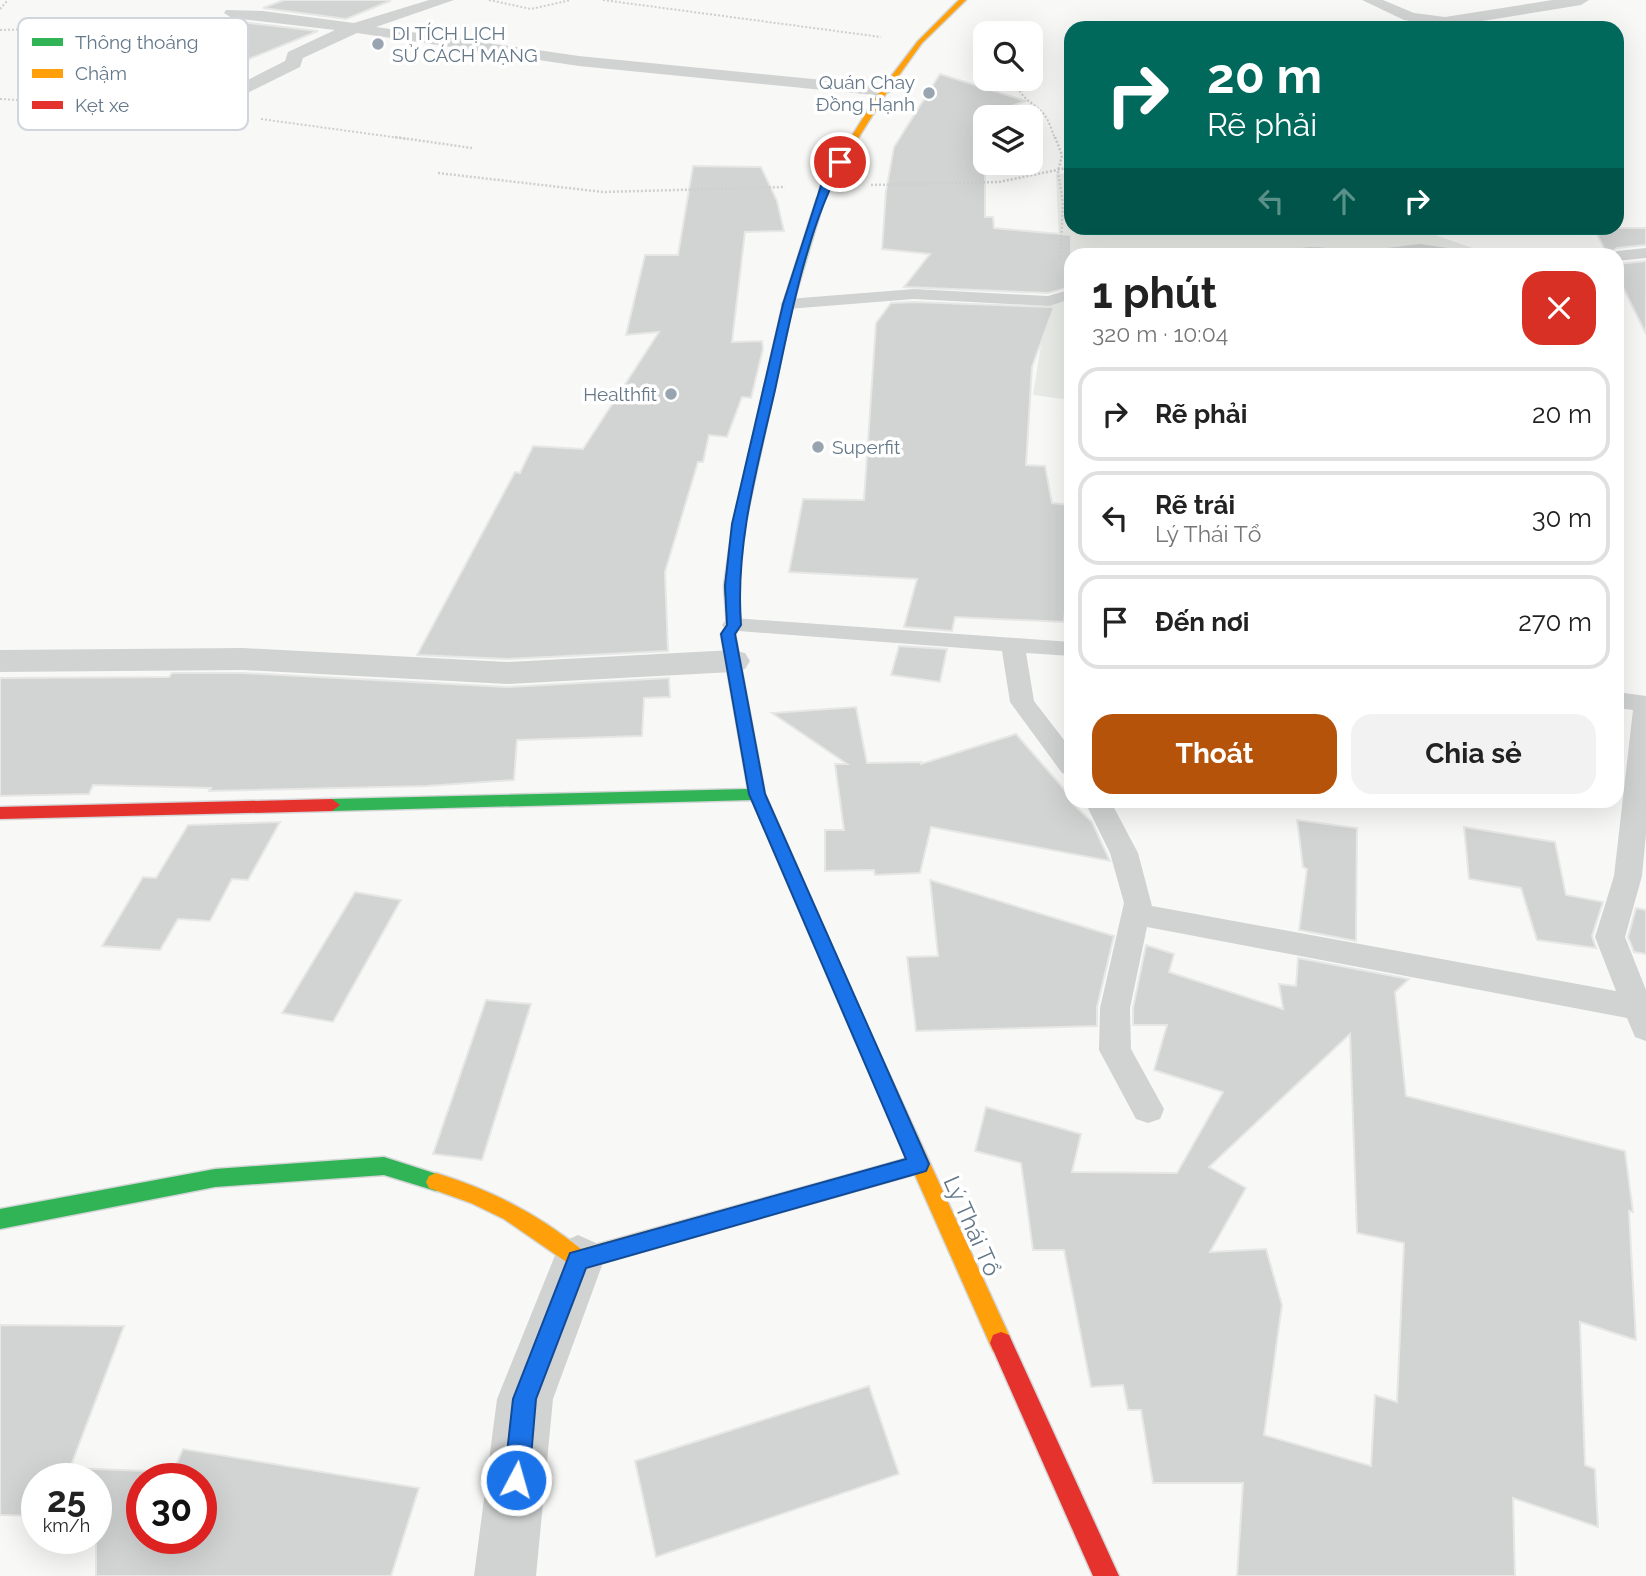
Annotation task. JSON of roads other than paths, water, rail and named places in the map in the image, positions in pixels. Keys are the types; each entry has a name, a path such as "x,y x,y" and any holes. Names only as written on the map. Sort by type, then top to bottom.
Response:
{"street":[{"path":"248,86 294,63 295,56 305,50 357,29 446,0"},
{"name":"Lý Thái Tổ","path":"963,0 920,42 884,91 825,186 788,304 739,524 731,586 734,625 728,634 757,794 919,1164 1106,1576"},
{"path":"1370,0 1410,17 1438,21"},
{"path":"1451,21 1581,0"},
{"path":"232,13 285,16 585,62 884,91"},
{"path":"0,661 243,659 507,673 733,662"},
{"path":"0,813 757,794"},
{"path":"578,1260 919,1164"},
{"path":"0,1219 215,1178 384,1166 487,1197 537,1225 578,1260"},
{"path":"505,1576 525,1399 578,1260"}],"lane":[{"path":"1624,255 1646,253"},
{"path":"788,304 914,294 1049,301 1064,296"},
{"path":"734,625 1064,648"},
{"path":"1013,643 1021,702 1064,758"},
{"path":"1624,701 1646,704 1629,876 1610,937 1644,1018"},
{"path":"1101,808 1124,853 1138,903 1115,1008 1115,1050 1148,1108"},
{"path":"1137,914 1644,1018"}],"place":[{"name":"DI TÍCH LỊCH SỬ CÁCH MẠNG","path":"378,44"},
{"name":"Quán Chay Đồng Hạnh","path":"929,93"},
{"name":"Healthfit","path":"671,394"},
{"name":"Superfit","path":"818,447"}]}
